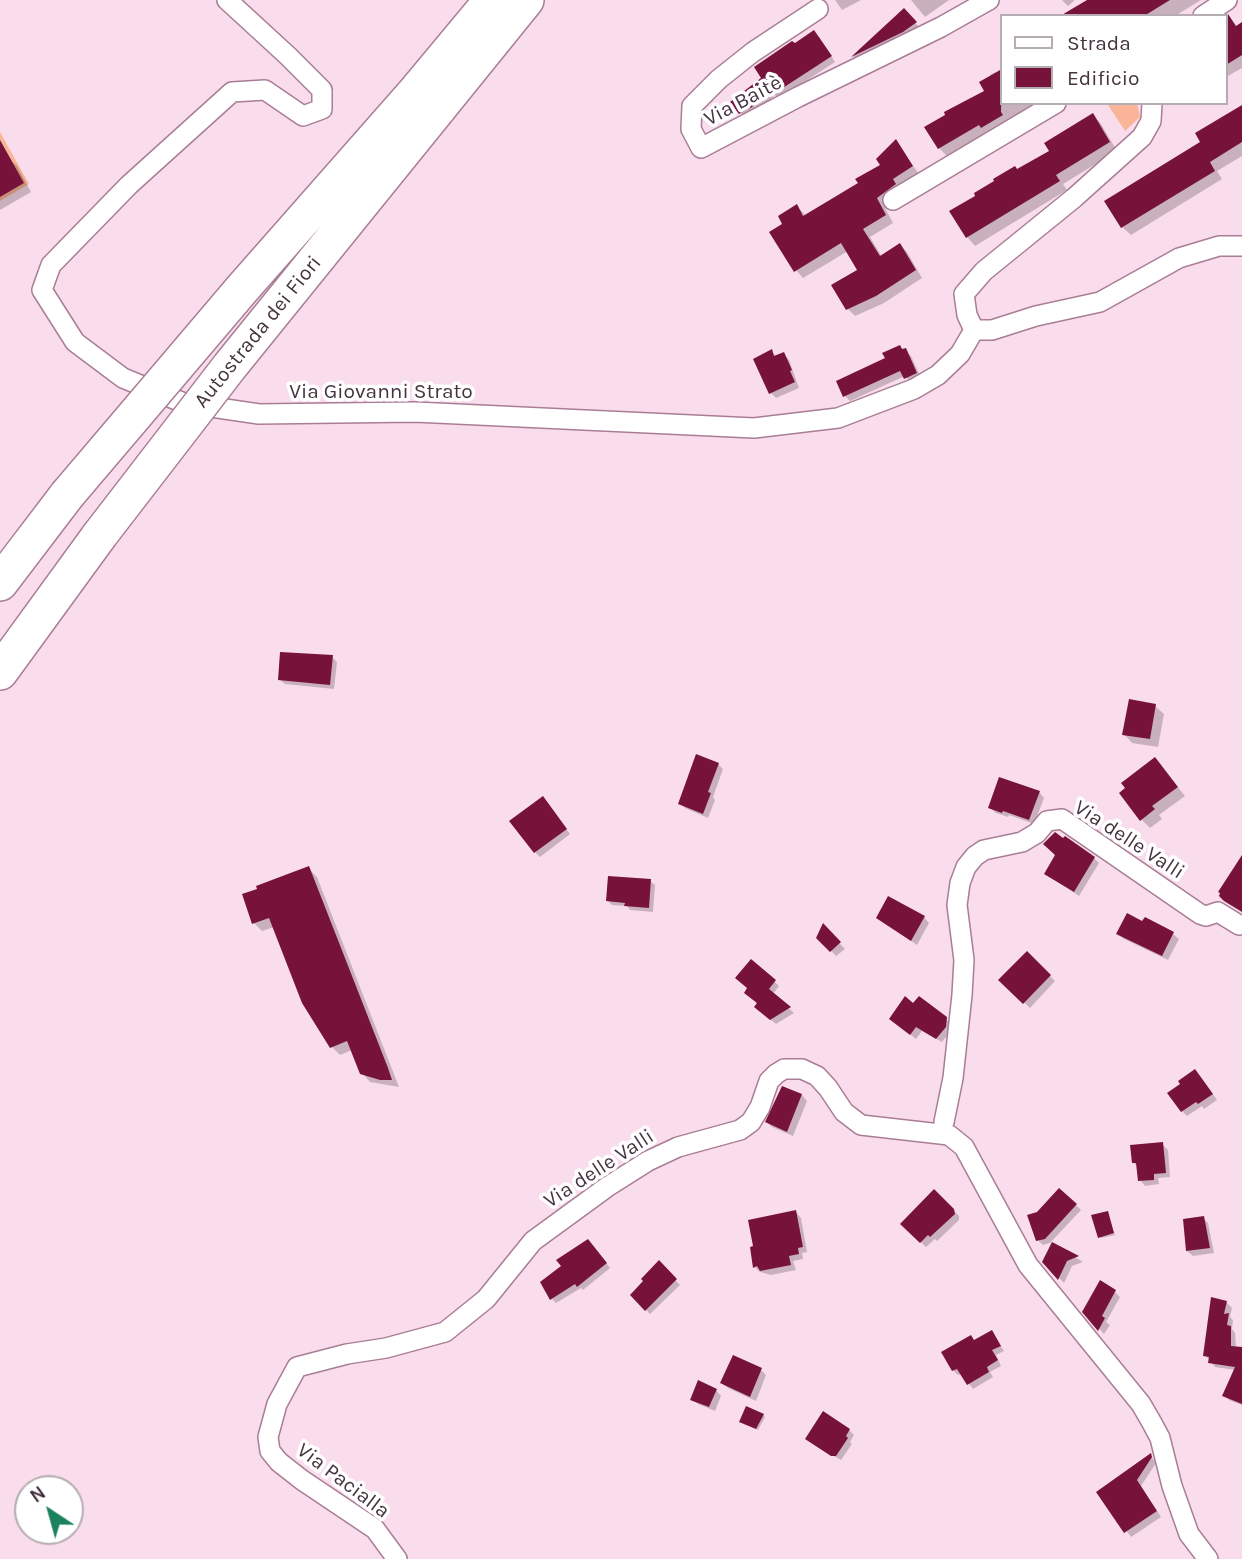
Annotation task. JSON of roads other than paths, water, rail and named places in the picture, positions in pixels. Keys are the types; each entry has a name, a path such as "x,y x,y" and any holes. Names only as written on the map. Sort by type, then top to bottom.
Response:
{"highway":[{"name":"Autostrada dei Fiori","path":"0,672 427,100 492,0"},
{"name":"Autostrada dei Fiori","path":"0,583 67,495 242,289 526,0"}],"street":[{"name":"Via Giovanni Strato","path":"227,0 322,90 321,109 303,116 265,90 232,92 129,185 51,265 41,290 75,342 123,378 184,403 259,414 415,412 754,428 838,418 914,389 953,361 974,330"},
{"name":"Via Baitè","path":"818,9 753,52 719,79 692,106 691,129 701,148 989,0"},
{"path":"1206,14 1227,0"},
{"path":"893,200 1053,105"},
{"path":"1152,105 1151,121 1142,137 1074,198 985,271 964,294 967,315 974,330 992,330 1035,316 1100,302 1179,258 1219,246 1242,246"},
{"name":"Via delle Valli","path":"944,1122 953,1078 962,995 964,960 957,905 960,883 966,867 975,856 984,850 1022,842 1037,833 1047,821 1062,819 1200,914 1206,916 1219,912 1239,925"},
{"name":"Via delle Valli","path":"268,1437 277,1404 297,1367 445,1332 486,1299 533,1241 648,1161 678,1147 740,1130 751,1122 760,1107 769,1081 776,1074 784,1069 802,1069 817,1076 844,1112 861,1125 949,1135 964,1147 1028,1265 1141,1404 1160,1438 1172,1486 1189,1534 1208,1559"},
{"name":"Via Pacialla","path":"268,1437 270,1451 279,1462 375,1529 397,1559"}]}
